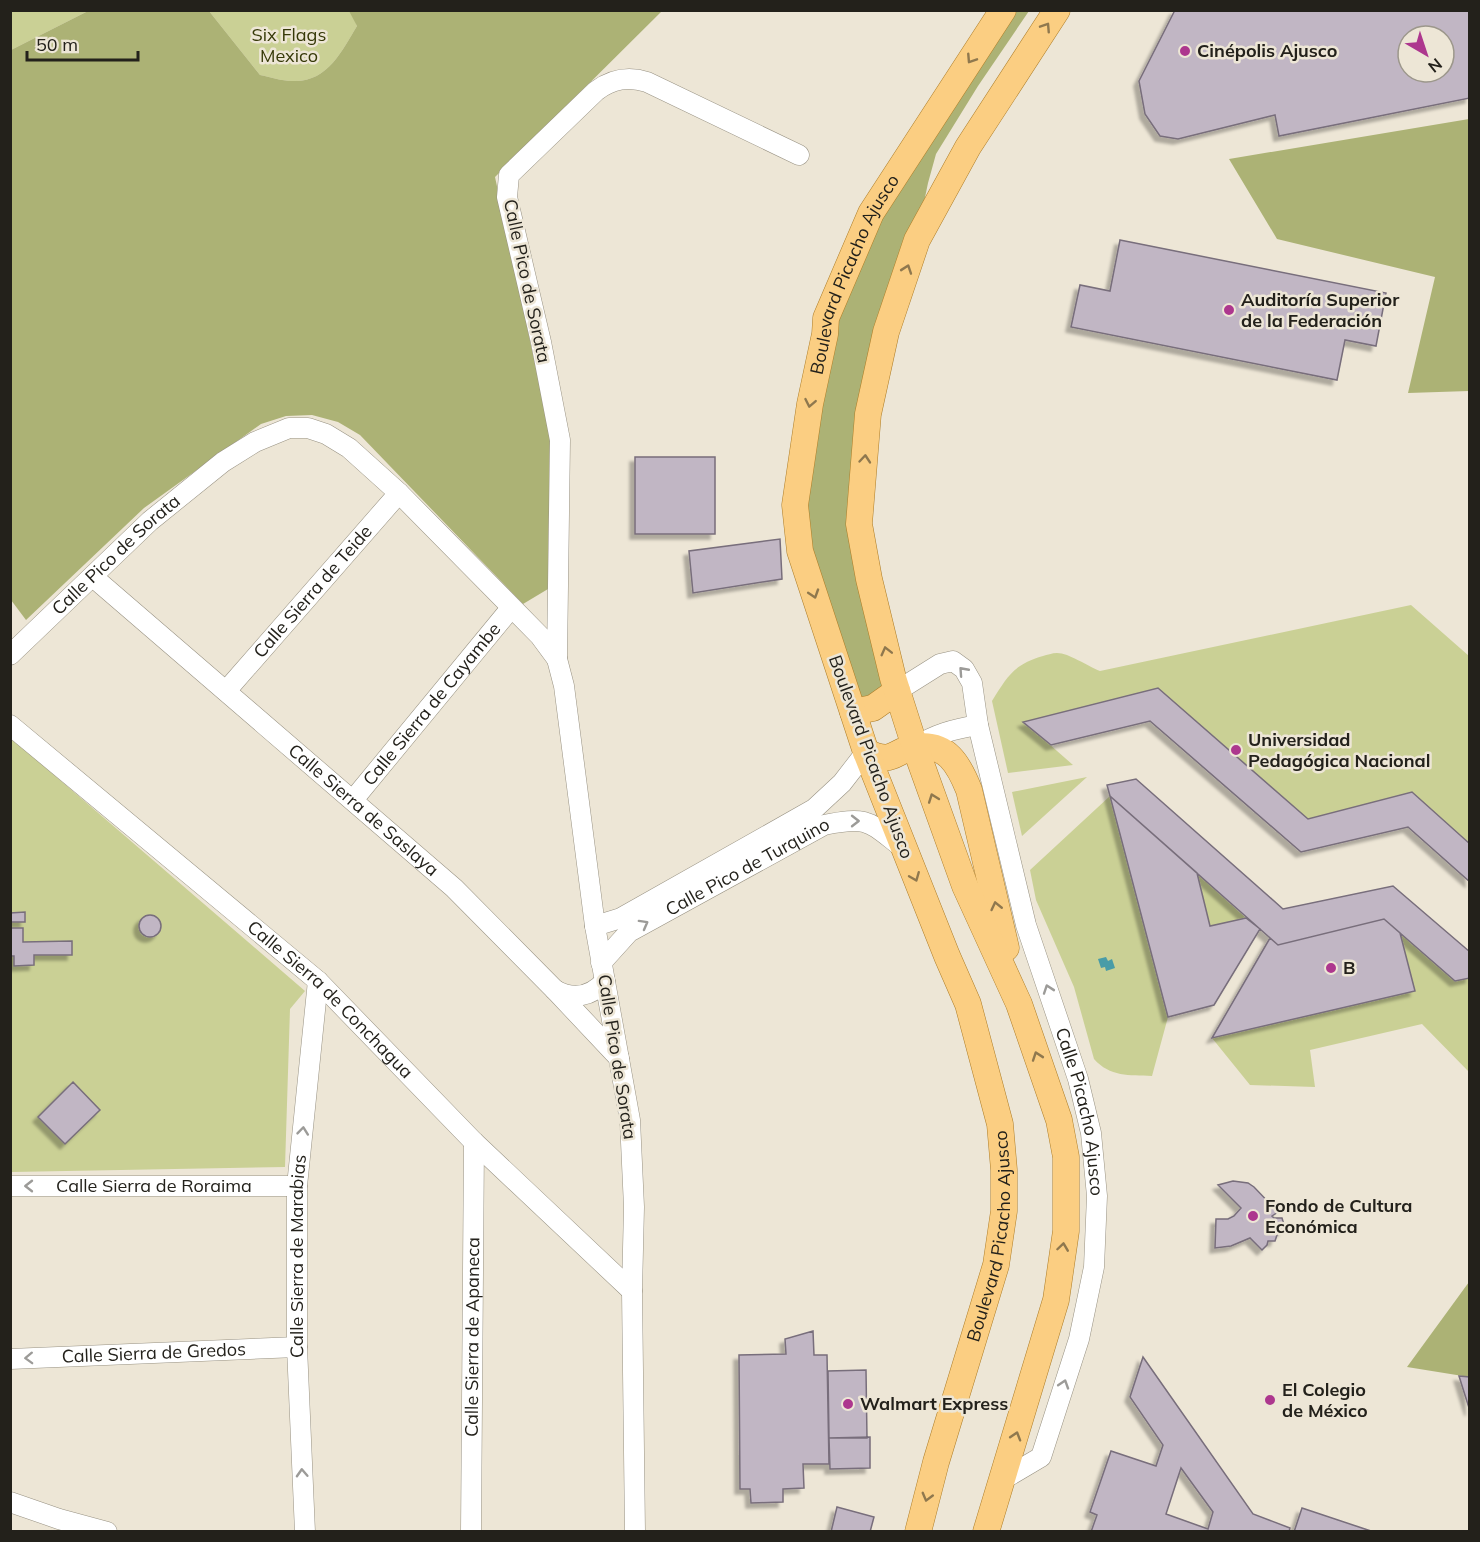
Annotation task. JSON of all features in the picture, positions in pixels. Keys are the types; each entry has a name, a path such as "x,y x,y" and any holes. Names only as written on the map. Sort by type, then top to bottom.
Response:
{"main road":[{"name":"Boulevard Picacho Ajusco","path":"918,1532 936,1462 996,1265 1004,1211 1004,1170 1000,1124 968,1004 903,848 867,752 800,551 795,505 826,318 871,213 1003,10"},
{"path":"986,1532 1056,1300 1066,1231 1065,1157 1059,1120 1019,1004 965,886 915,747 897,691 869,579 859,524 868,414 886,332 917,240 968,147 1057,10"},
{"path":"854,712 873,708 897,691"},
{"path":"867,752 878,757 891,758 915,747 934,748 948,754 960,767 969,790 1019,1004"},
{"path":"993,1532 1000,1487"}],"street":[{"name":"Calle Pico de Sorata","path":"635,1532 632,1291 634,1208 630,1131 595,926 564,686 557,659 560,440 541,342 507,197 509,175 596,91 604,85 623,79 647,82 799,155"},
{"name":"Calle Pico de Sorata","path":"10,655 150,521 223,462 255,442 290,428 308,428 326,434 349,448 399,493 540,636 557,659"},
{"name":"Calle Sierra de Teide","path":"226,691 399,493"},
{"name":"Calle Sierra de Saslaya","path":"93,577 454,888 555,990 619,1059"},
{"name":"Calle Sierra de Cayambe","path":"353,800 511,608"},
{"name":"Calle Picacho Ajusco","path":"897,691 940,664 953,661 964,669 972,683 978,725 1026,925 1078,1079 1091,1133 1097,1196 1094,1267 1079,1339 1041,1457 1000,1487"},
{"name":"Calle Sierra de Conchagua","path":"10,724 318,981 474,1142 632,1291"},
{"path":"915,747 948,730 978,725"},
{"name":"Calle Pico de Turquino","path":"595,926 621,918 814,809 842,783 867,752"},
{"name":"Calle Pico de Turquino","path":"555,990 567,995 581,996 595,991 603,972 629,932 824,825 856,819 866,821 903,848"},
{"name":"Calle Sierra de Marabias","path":"305,1532 297,1347 297,1186 318,981"},
{"name":"Calle Sierra de Apaneca","path":"471,1532 474,1142"},
{"name":"Calle Sierra de Roraima","path":"10,1186 297,1186"},
{"name":"Calle Sierra de Gredos","path":"10,1359 297,1347"},
{"path":"10,1502 64,1525 102,1531"}],"green space":[{"path":"11,11 88,11 11,50"},
{"path":"88,11 209,11 260,75 292,81 315,77 332,64 357,26 349,11 662,11 495,177 550,434 548,589 523,604 360,435 338,422 312,415 286,416 261,424 144,508 26,620 11,600 11,50"},
{"name":"Six Flags Mexico","path":"209,11 351,11 357,26 339,55 324,71 315,77 288,81 260,75"},
{"path":"1007,11 1029,11 978,86 936,154 928,183 857,525 893,691 851,707 803,551 811,404 872,214"},
{"path":"1469,119 1469,391 1408,393 1435,277 1277,239 1229,159"},
{"path":"1411,605 1469,656 1469,844 1412,792 1308,819 1158,688 1024,722 1073,765 1008,773 992,701 1012,672 1033,659 1057,653 1072,657 1100,671"},
{"path":"10,737 305,991 290,1009 285,1167 12,1172 10,1154"},
{"path":"1087,777 1022,836 1012,792"},
{"path":"1110,796 1168,1017 1152,1076 1113,1072 1094,1059 1074,987 1036,900 1030,870"},
{"path":"1197,873 1246,918 1210,926"},
{"path":"1400,933 1455,981 1469,978 1469,1072 1422,1024 1310,1050 1315,1087 1250,1085 1212,1038 1414,991"},
{"path":"1469,1282 1469,1377 1407,1367"}],"water":[{"path":"1106,957 1108,961 1112,959 1115,968 1106,971 1105,967 1101,968 1098,959"}],"building":[{"path":"1175,10 1470,10 1470,98 1279,136 1275,115 1178,139 1160,136 1145,114 1139,81"},
{"name":"Auditoría Superior de la Federación","path":"1120,240 1386,293 1376,346 1345,340 1337,380 1071,327 1080,285 1110,291"},
{"path":"635,457 715,457 715,534 635,534"},
{"path":"780,539 782,579 693,593 689,551"},
{"path":"1158,688 1308,819 1412,792 1470,844 1470,882 1408,827 1301,852 1150,721 1051,745 1023,722"},
{"path":"1136,779 1283,909 1393,886 1470,952 1470,978 1455,981 1384,919 1278,945 1110,796 1107,785"},
{"path":"1110,796 1197,873 1210,926 1246,918 1260,929 1214,1005 1168,1017"},
{"path":"25,912 25,922 10,922 10,913"},
{"path":"150,915 160,922 161,926 154,936 150,937 140,930 139,926 146,916"},
{"name":"B","path":"1384,919 1400,933 1415,991 1212,1038 1270,938 1278,945"},
{"path":"10,928 23,928 23,942 72,941 72,955 34,955 34,965 14,966 14,956 10,956"},
{"path":"73,1082 100,1110 65,1144 38,1117"},
{"name":"Fondo de Cultura Económica","path":"1233,1181 1248,1183 1254,1187 1278,1212 1272,1216 1282,1218 1285,1228 1277,1235 1275,1241 1268,1241 1262,1250 1250,1238 1231,1246 1215,1248 1216,1219 1228,1219 1241,1208 1218,1185"},
{"path":"813,1331 814,1355 827,1355 829,1464 803,1464 804,1488 783,1489 783,1502 751,1503 750,1489 740,1489 739,1355 786,1354 785,1339"},
{"path":"1143,1357 1253,1514 1290,1528 1289,1532 1091,1532 1097,1515 1090,1512 1111,1451 1156,1466 1163,1445 1130,1397","holes":["1181,1468 1213,1512 1208,1529 1166,1514"]},
{"name":"Walmart Express","path":"866,1370 867,1438 829,1438 828,1371"},
{"path":"1459,1376 1470,1377 1470,1411"},
{"path":"870,1437 870,1468 830,1469 829,1438"},
{"path":"837,1507 874,1517 870,1532 831,1532"},
{"path":"1302,1508 1374,1532 1294,1532"}],"place":[{"name":"Cinépolis Ajusco","path":"1185,51"},
{"name":"Auditoría Superior de la Federación","path":"1229,310"},
{"name":"Universidad Pedagógica Nacional","path":"1236,750"},
{"name":"B","path":"1331,968"},
{"name":"Fondo de Cultura Económica","path":"1253,1216"},
{"name":"El Colegio de México","path":"1270,1400"},
{"name":"Walmart Express","path":"848,1404"}]}
